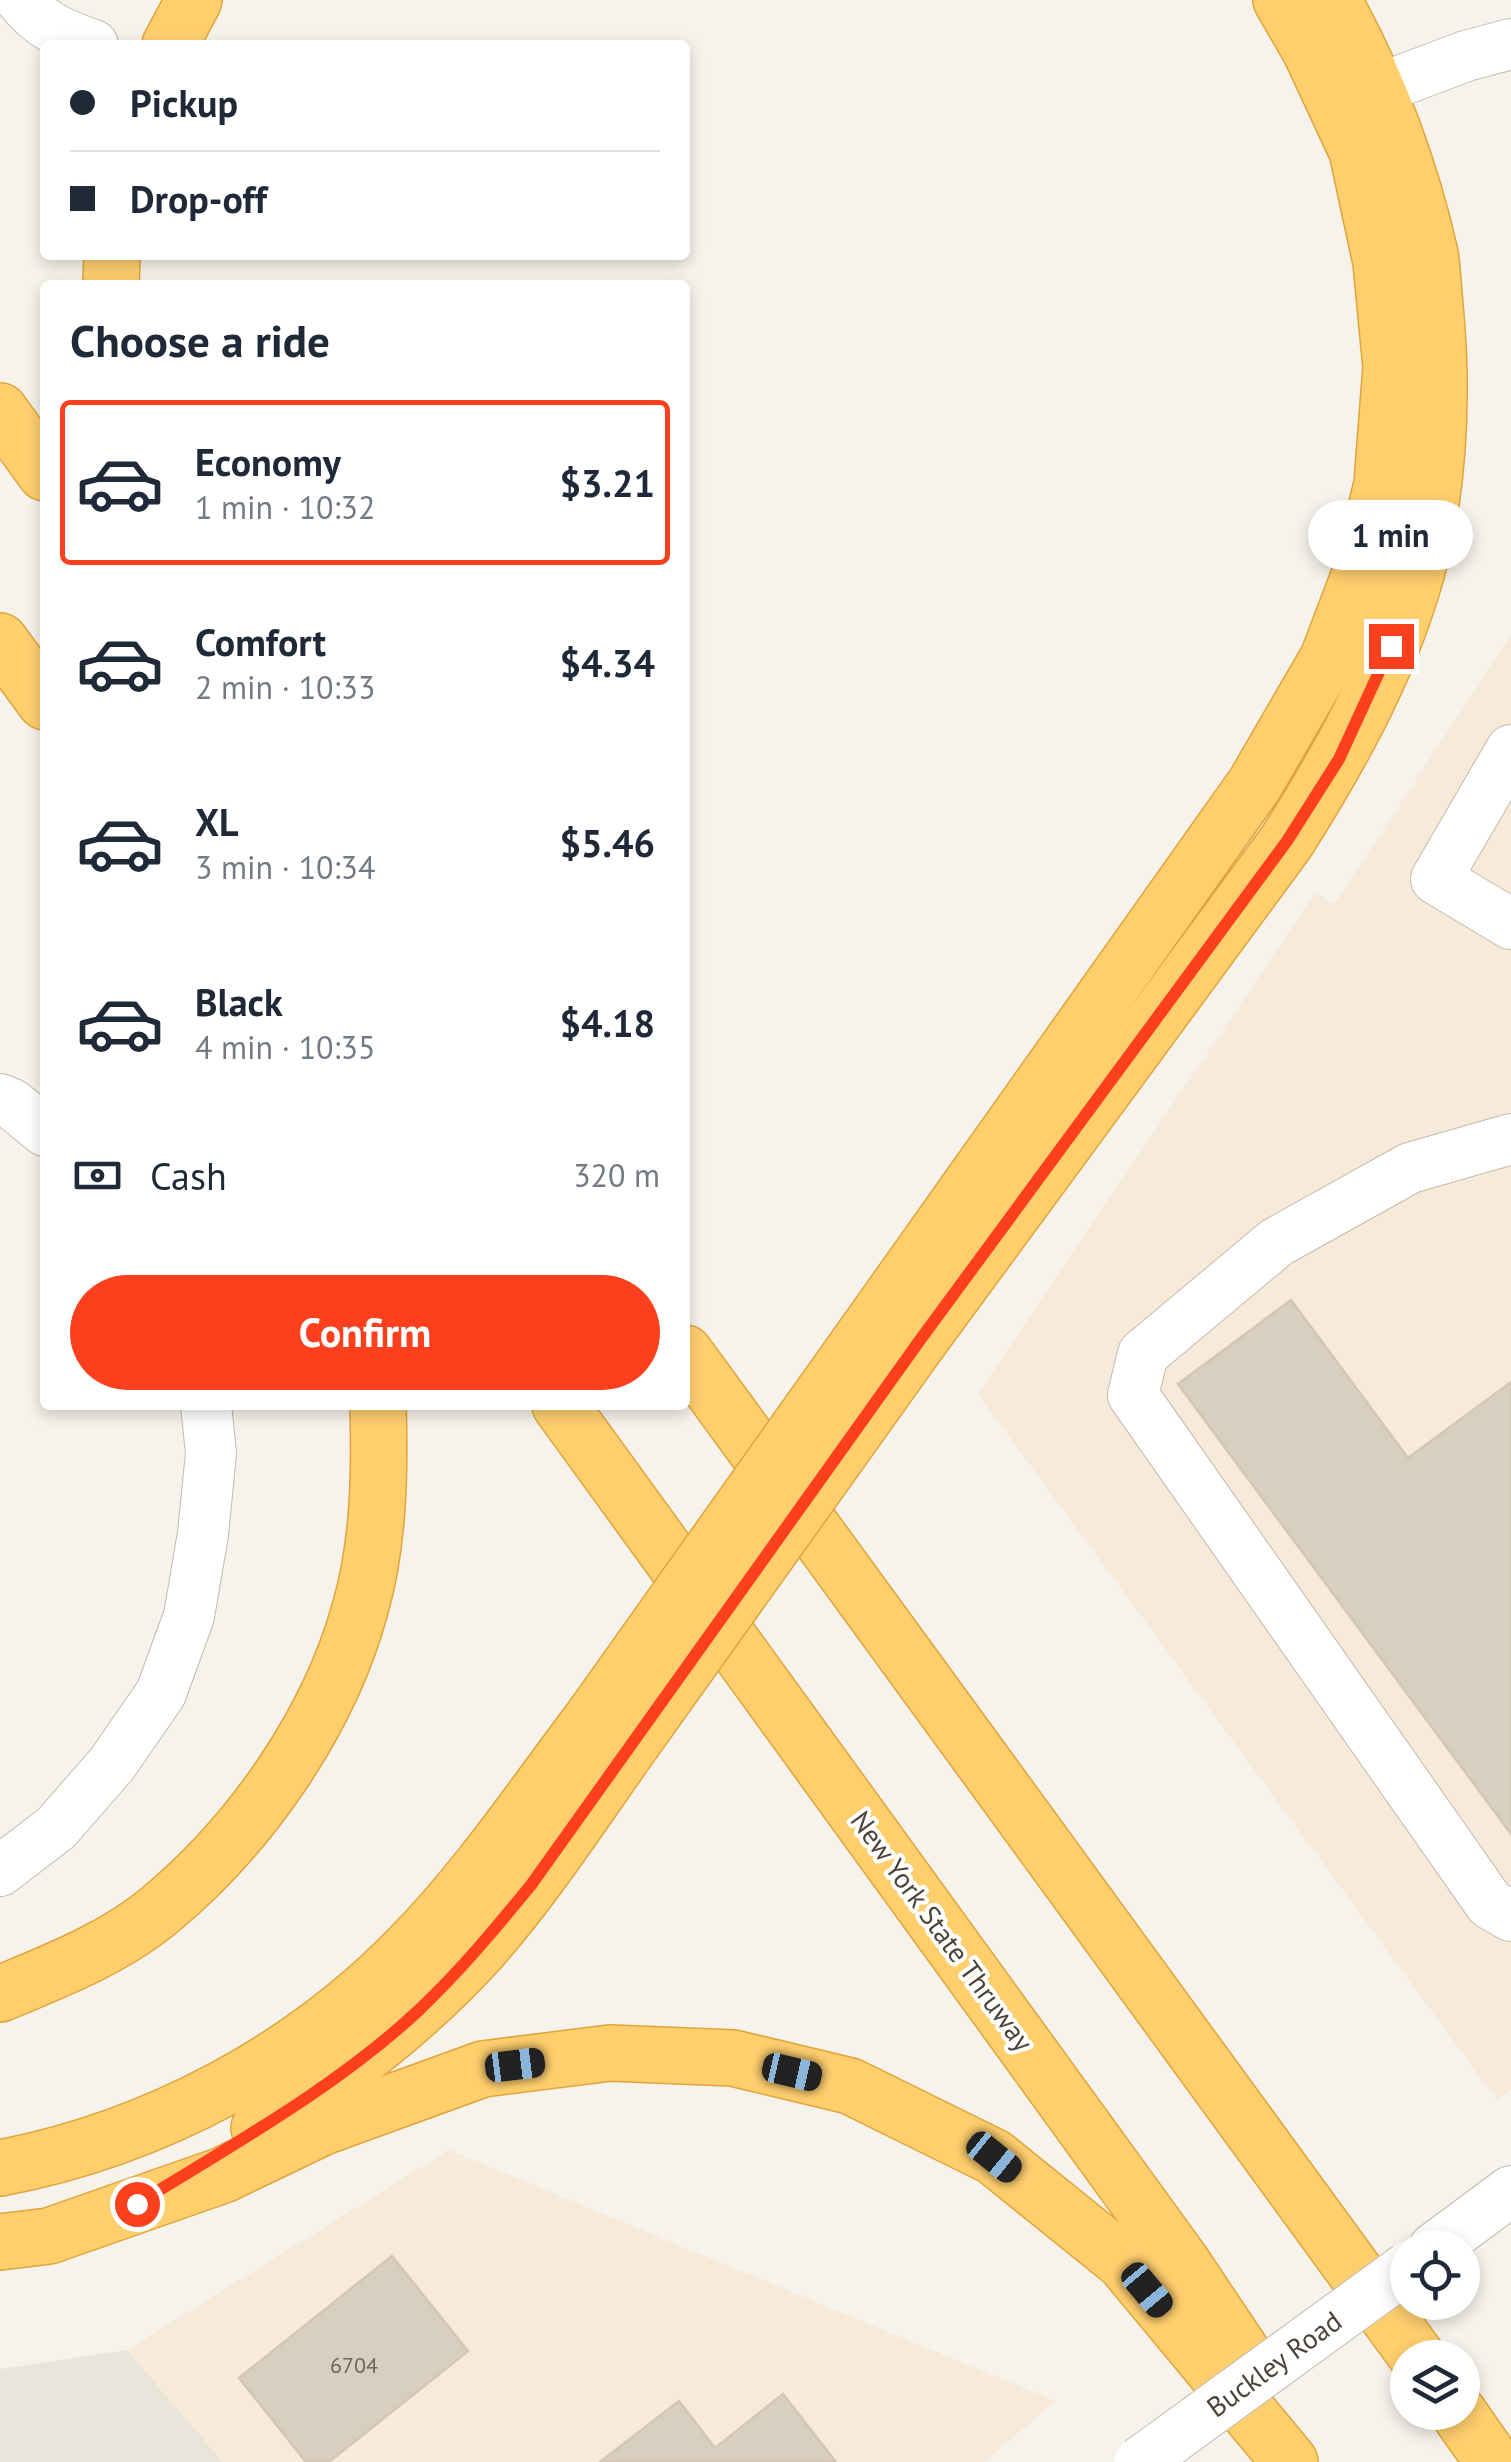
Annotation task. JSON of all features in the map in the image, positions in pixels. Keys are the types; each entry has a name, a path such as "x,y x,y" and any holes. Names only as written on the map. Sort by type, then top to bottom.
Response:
{"highway":[{"path":"172,40 194,0"},
{"path":"137,2204 307,2098 417,2012 478,1951 531,1885 613,1729 900,1326 1256,784 1328,658 1361,571 1382,484 1390,367 1381,262 1357,150 1282,0"},
{"path":"900,1326 1287,841 1339,759 1380,675 1412,589 1434,481 1440,363 1430,257 1402,154 1357,43 1333,0"},
{"path":"0,411 40,466"},
{"path":"0,642 40,695"},
{"path":"690,1361 1405,2340"},
{"path":"0,1994 82,1959 160,1911 244,1828 316,1721 360,1609 378,1504 378,1410"},
{"name":"New York State Thruway","path":"564,1410 1181,2261 1315,2462"},
{"path":"0,2168 53,2158 152,2124 249,2075 336,2016 410,1949 492,1852 613,1729"},
{"path":"0,2242 49,2236 223,2175 323,2127 483,2068 610,2053 733,2058 850,2086 994,2157 1124,2262 1290,2462"},
{"path":"1471,2430 1493,2462"}],"street":[{"path":"21,0 36,19 79,40"},
{"path":"1376,90 1466,56 1511,44"},
{"path":"1511,750 1436,879 1511,924"},
{"path":"0,1099 40,1126"},
{"path":"1511,1139 1410,1168 1277,1242 1143,1354 1133,1395 1490,1904 1511,1916"},
{"path":"0,1871 56,1828 112,1764 161,1693 189,1616 203,1534 211,1453 207,1410"},
{"path":"1457,2230 1511,2191"},
{"name":"Buckley Road","path":"1140,2462 1390,2279"}],"shaded area":[{"path":"1511,636 1511,2090 1497,2100 978,1394 1315,893 1334,904"},
{"path":"449,2150 1055,2401 984,2462 223,2462 127,2350"},
{"path":"127,2350 223,2462 0,2462 0,2369"}],"building":[{"path":"1291,1300 1408,1458 1511,1382 1511,1834 1178,1384"},
{"path":"392,2256 468,2351 329,2462 306,2462 239,2378"},
{"path":"783,2394 836,2462 600,2462 679,2401 715,2448"}],"route":[{"path":"137,2204 307,2098 417,2012 478,1951 531,1885 920,1340 1287,841 1339,759 1391,646"}]}
